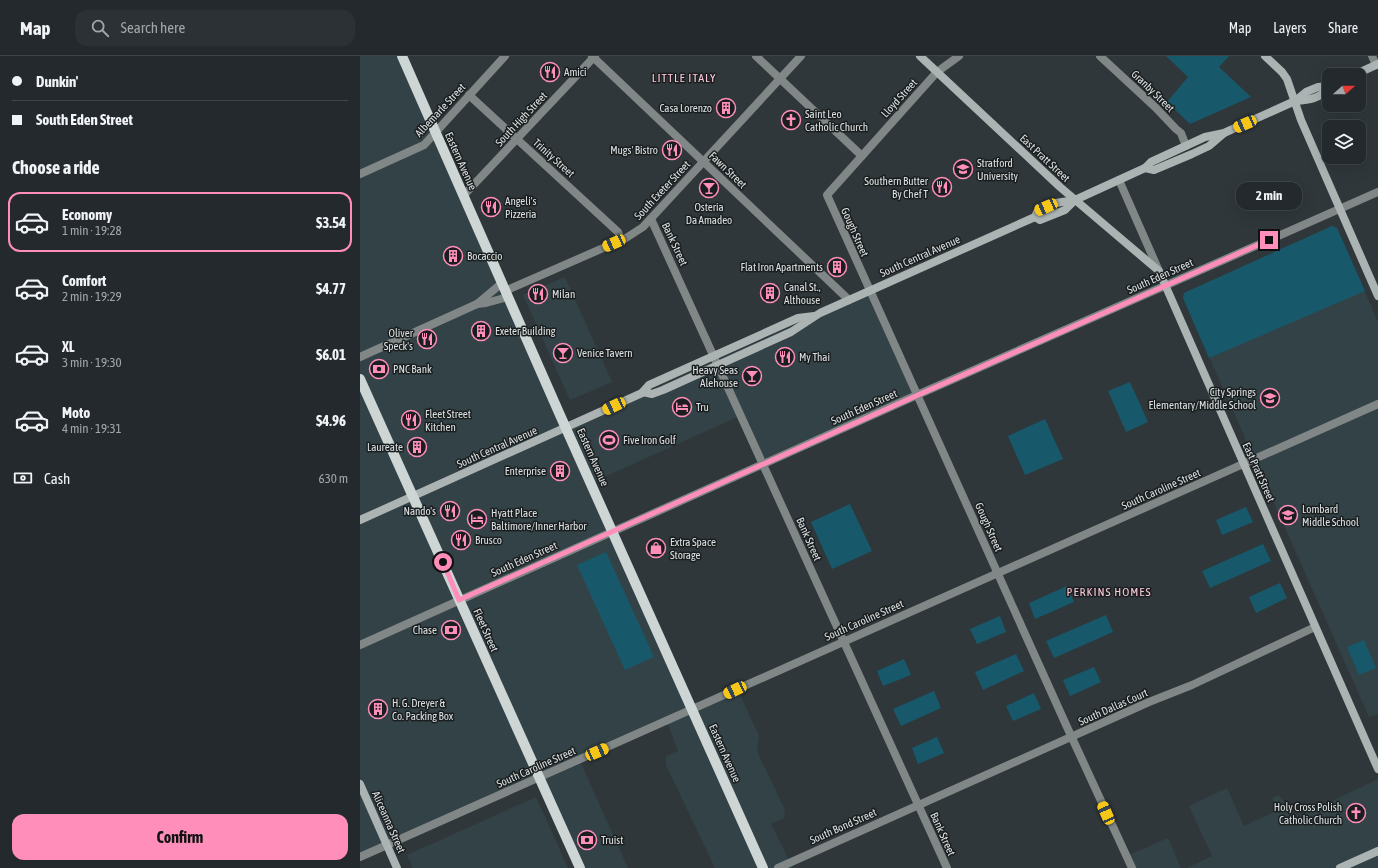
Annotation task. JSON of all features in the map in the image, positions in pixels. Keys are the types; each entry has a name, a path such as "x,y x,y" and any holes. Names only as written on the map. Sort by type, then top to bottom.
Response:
{"main road":[{"name":"Eastern Avenue","path":"402,56 566,428 763,868"},
{"name":"East Pratt Street","path":"920,56 1075,200 1159,271 1378,768"},
{"path":"1265,56 1288,79 1301,120 1378,296"},
{"path":"1366,70 1377,65"},
{"name":"South Central Avenue","path":"643,392 652,394 791,332 814,316 1035,218 1037,212 1056,203 1075,200 1119,180 1145,168 1151,162 1205,137 1224,133 1295,101 1309,100 1322,95"},
{"name":"South Central Avenue","path":"1145,168 1154,170 1192,154 1210,146 1224,133"},
{"name":"South Central Avenue","path":"360,520 643,392 648,385 798,318 814,316"},
{"name":"Fleet Street","path":"360,379 580,868"},
{"name":"Aliceanna Street","path":"360,784 397,868"},
{"path":"1340,868 1378,851"}],"street":[{"name":"Albemarle Street","path":"360,174 424,145 505,56"},
{"path":"756,56 862,156"},
{"name":"South Exeter Street","path":"360,357 638,231 651,219 801,56"},
{"name":"Lloyd Street","path":"827,195 937,72 959,56"},
{"name":"Granby Street","path":"1100,56 1181,133 1186,146"},
{"path":"1372,56 1377,65"},
{"name":"South High Street","path":"463,196 593,57"},
{"name":"Fawn Street","path":"593,57 849,300"},
{"name":"Trinity Street","path":"469,95 618,232 621,240"},
{"name":"East Pratt Street","path":"1119,180 1159,271"},
{"name":"South Eden Street","path":"360,645 918,395 1378,192"},
{"name":"Gough Street","path":"827,195 997,574 1132,868"},
{"name":"Bank Street","path":"651,219 947,868"},
{"name":"South Exeter Street","path":"477,304 486,303 505,290"},
{"name":"South Caroline Street","path":"360,857 1378,404"},
{"name":"South Dallas Court","path":"918,804 1072,738 1149,702 1192,685 1315,627"},
{"name":"South Bond Street","path":"778,868 918,804"}],"shaded area":[{"path":"360,56 402,56 566,428 868,292 917,396 767,464 744,414 591,483 691,708 737,688 759,736 757,751 785,810 784,818 771,824 793,868 715,868 666,765 666,756 678,751 666,720 579,759 628,868 579,868 539,778 360,858"},
{"path":"1166,56 1229,56 1219,67 1251,97 1190,124 1167,102 1188,77"},
{"path":"1332,226 1337,228 1378,322 1378,714 1369,717 1183,298 1184,293"},
{"path":"1332,226 1337,228 1365,291 1209,358 1183,298 1184,293"},
{"path":"565,277 612,382 570,400 523,295"},
{"path":"1130,382 1148,422 1126,432 1108,391"},
{"path":"1045,419 1063,459 1025,475 1008,436"},
{"path":"850,504 872,551 832,569 811,522"},
{"path":"1246,507 1253,522 1222,535 1216,520"},
{"path":"1263,544 1271,561 1210,588 1202,571"},
{"path":"606,552 654,657 625,670 577,565"},
{"path":"1280,583 1287,598 1256,613 1249,597"},
{"path":"1067,586 1074,602 1035,619 1029,603"},
{"path":"1106,615 1113,632 1054,658 1046,641"},
{"path":"1000,616 1006,632 977,644 970,629"},
{"path":"1364,640 1376,668 1359,675 1347,647"},
{"path":"1016,654 1024,671 983,690 975,672"},
{"path":"904,659 911,675 883,686 877,671"},
{"path":"1094,667 1101,682 1070,696 1063,680"},
{"path":"934,691 941,708 901,726 893,709"},
{"path":"1034,693 1041,709 1013,721 1006,706"},
{"path":"937,737 944,753 918,764 912,748"},
{"path":"1378,779 1378,868 1187,868 1212,856 1189,806 1227,788 1244,826 1278,810 1272,798 1279,795 1302,826 1309,823 1305,814"},
{"path":"536,797 568,868 413,868 407,855"},
{"path":"1168,838 1181,868 1129,868 1124,857"}],"place":[{"name":"Amici","path":"550,72"},
{"name":"Casa Lorenzo","path":"726,108"},
{"name":"Saint Leo Catholic Church","path":"791,120"},
{"name":"Mugs' Bistro","path":"672,150"},
{"name":"Stratford University","path":"963,169"},
{"name":"Southern Butter By Chef T","path":"942,187"},
{"name":"Osteria Da Amadeo","path":"709,188"},
{"name":"Angeli's Pizzeria","path":"491,207"},
{"name":"Bocaccio","path":"453,256"},
{"name":"Flat Iron Apartments","path":"837,267"},
{"name":"Canal St., Althouse","path":"770,293"},
{"name":"Milan","path":"538,294"},
{"name":"Exeter Building","path":"481,331"},
{"name":"Oliver Speck's","path":"427,339"},
{"name":"Venice Tavern","path":"563,353"},
{"name":"My Thai","path":"785,357"},
{"name":"PNC Bank","path":"379,369"},
{"name":"Heavy Seas Alehouse","path":"752,376"},
{"name":"City Springs Elementary/Middle School","path":"1270,398"},
{"name":"Tru","path":"682,407"},
{"name":"Fleet Street Kitchen","path":"411,420"},
{"name":"Five Iron Golf","path":"609,440"},
{"name":"Laureate","path":"417,447"},
{"name":"Enterprise","path":"560,471"},
{"name":"Nando's","path":"450,511"},
{"name":"Lombard Middle School","path":"1288,515"},
{"name":"Hyatt Place Baltimore/Inner Harbor","path":"477,519"},
{"name":"Brusco","path":"461,540"},
{"name":"Extra Space Storage","path":"656,548"},
{"name":"Chase","path":"451,630"},
{"name":"H. G. Dreyer & Co. Packing Box","path":"378,709"},
{"name":"Holy Cross Polish Catholic Church","path":"1356,813"},
{"name":"Truist","path":"587,840"}],"district":[{"name":"LITTLE ITALY","path":"684,78"},
{"name":"PERKINS HOMES","path":"1109,592"}],"route":[{"path":"443,562 459,600 1269,240"}]}
